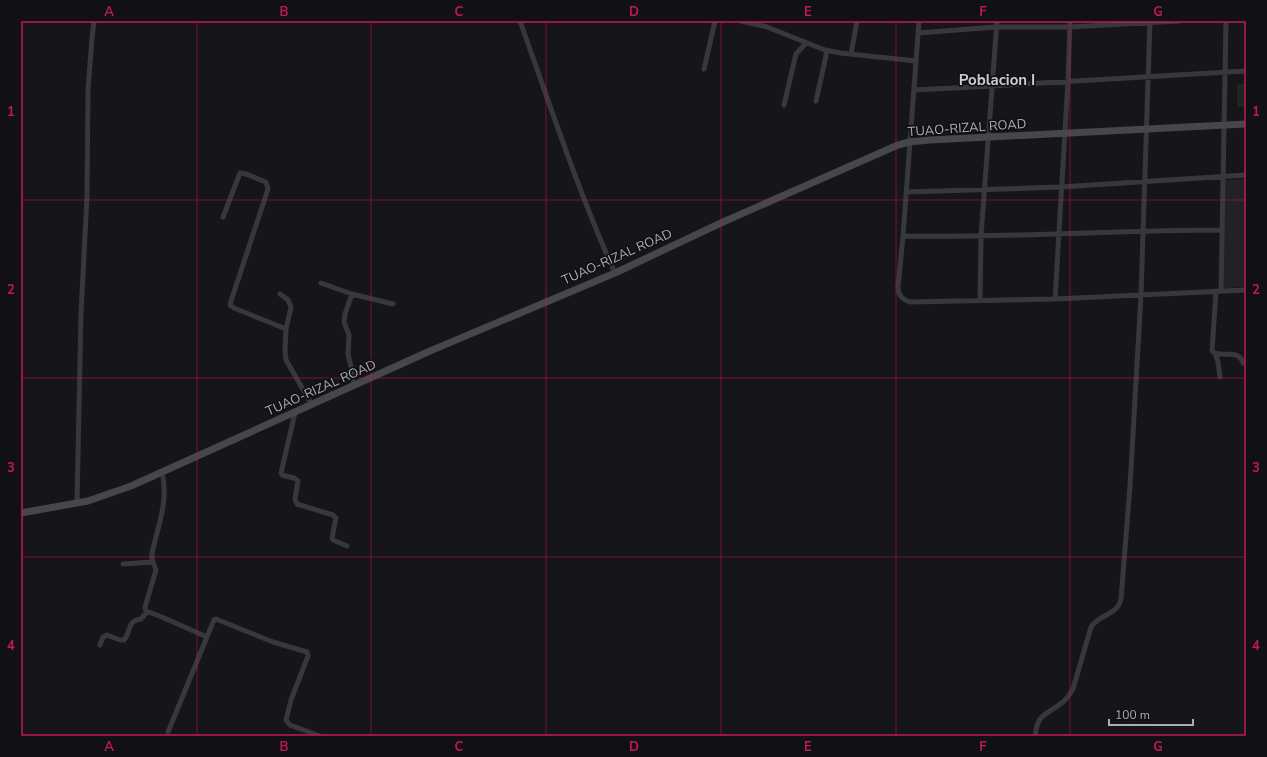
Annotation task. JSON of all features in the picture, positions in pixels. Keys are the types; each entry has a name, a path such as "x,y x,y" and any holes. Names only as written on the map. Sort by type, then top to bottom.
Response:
{"main road":[{"name":"TUAO-RIZAL ROAD","path":"21,513 77,503 106,495 162,472 430,351 615,272 723,222 898,145 909,142 930,140 1246,124"}],"street":[{"path":"77,503 81,313 87,196 88,90 94,21"},
{"path":"520,21 584,199 615,272"},
{"path":"704,69 715,21"},
{"path":"741,21 767,27 827,51 916,61"},
{"path":"851,54 857,21"},
{"path":"919,21 898,288 899,294 902,298 910,302 1055,299 1246,290"},
{"path":"1055,299 1068,81 1070,21"},
{"path":"918,33 996,24 1070,27 1179,21"},
{"path":"1220,377 1218,362 1212,349 1219,291 1222,230 1226,21"},
{"path":"1035,736 1039,722 1043,716 1061,705 1070,695 1093,623 1113,612 1119,605 1123,581 1141,295 1150,22"},
{"path":"980,300 981,236 996,24"},
{"path":"784,105 796,54 806,43"},
{"path":"816,101 827,51"},
{"path":"914,90 1246,71"},
{"path":"223,217 240,173 266,182 268,189 230,305 286,329"},
{"path":"906,192 1061,187 1246,175"},
{"path":"903,236 981,236 1144,230 1222,230"},
{"path":"321,283 352,294 393,304"},
{"path":"280,294 286,298 290,304 290,312 286,329 286,360 312,405"},
{"path":"352,294 345,314 344,322 349,335 348,354 354,386"},
{"path":"1215,353 1234,355 1239,357 1243,363"},
{"path":"295,413 282,475 294,478 298,481 295,499 296,504 333,515 336,518 332,538 347,546"},
{"path":"147,612 145,607 156,568 153,562 152,553 162,511 164,489 162,472"},
{"path":"122,564 153,562"},
{"path":"147,612 207,637"},
{"path":"100,645 103,637 107,635 124,640 128,635 131,624 136,620 141,619 147,612"},
{"path":"168,732 214,620 216,619 273,642 307,652 308,658 291,700 286,720 290,725 320,736"}],"shaded area":[{"path":"1244,79 1246,79 1246,115 1244,115 1244,107 1237,107 1237,84 1244,84"},
{"path":"1246,179 1246,287 1223,288 1225,180"}],"district":[{"name":"Poblacion I","path":"997,80"}]}
